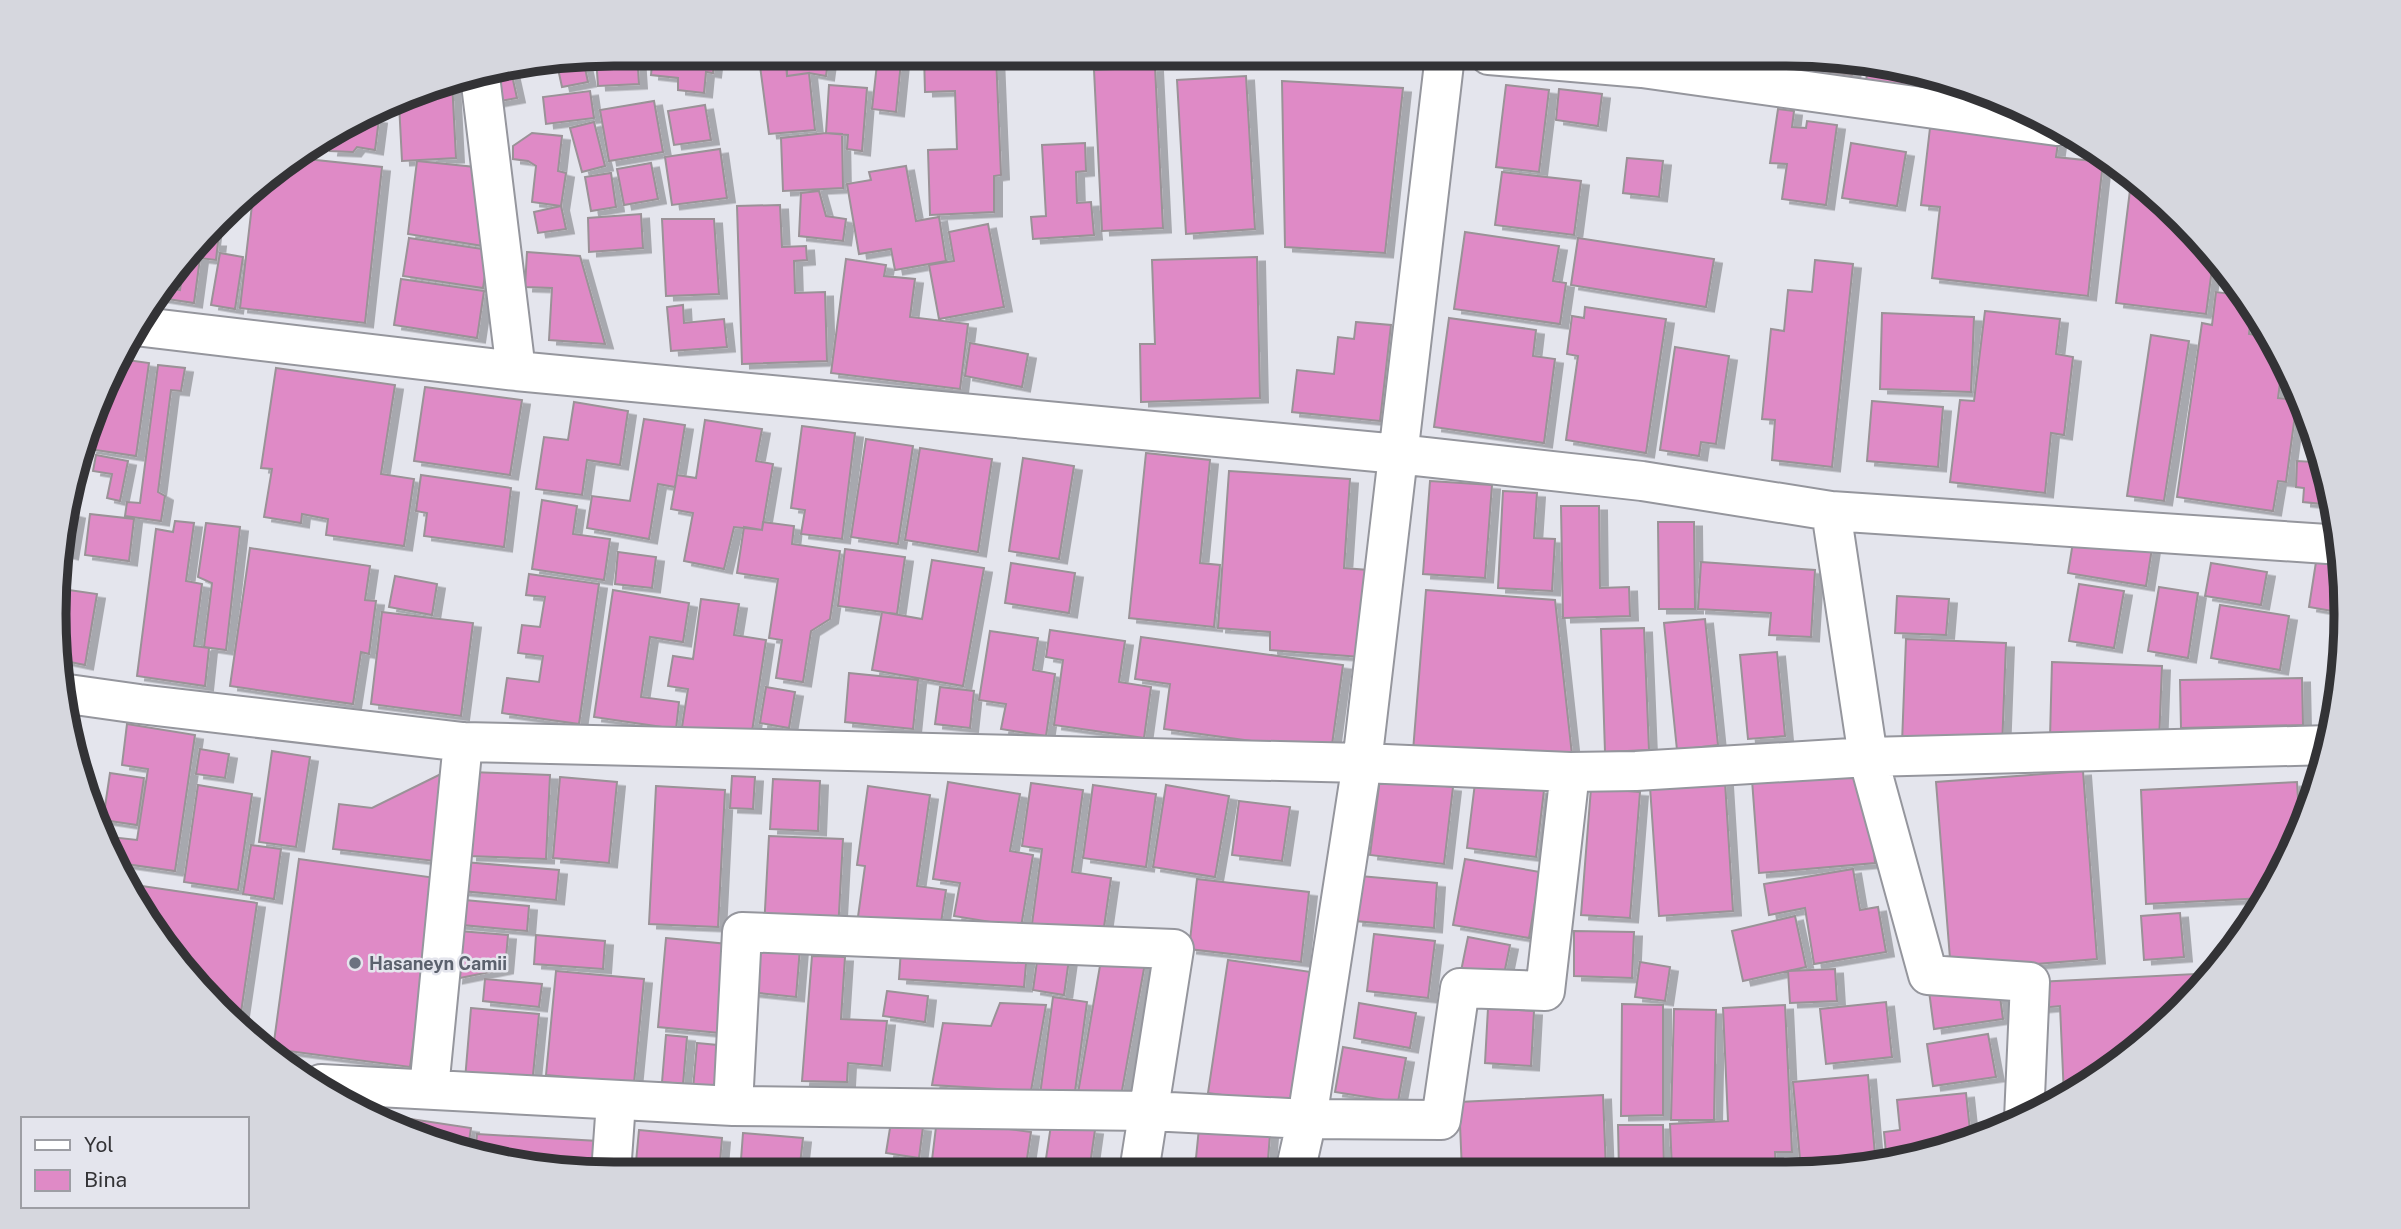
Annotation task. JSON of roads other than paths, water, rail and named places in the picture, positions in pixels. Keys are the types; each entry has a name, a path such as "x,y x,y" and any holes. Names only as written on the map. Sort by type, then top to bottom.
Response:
{"street":[{"path":"1296,1162 1307,1119 1362,763 1444,66"},
{"path":"1665,66 2025,121"},
{"path":"481,83 516,371"},
{"path":"148,328 516,371 1398,454 1642,481 1831,511 2330,544"},
{"path":"1831,511 1868,757 1928,975 2030,982 2024,1108"},
{"path":"72,694 463,742 1362,763 1570,772 1636,771 1868,757 2318,745"},
{"path":"429,1089 463,742"},
{"path":"333,1085 616,1102 733,1106 1150,1111 1307,1119 1441,1119 1460,988 1545,991 1570,772"},
{"path":"733,1106 742,932 1174,949 1141,1162"},
{"path":"612,1162 616,1102"}],"place":[{"name":"Hasaneyn Camii","path":"355,963"}]}
